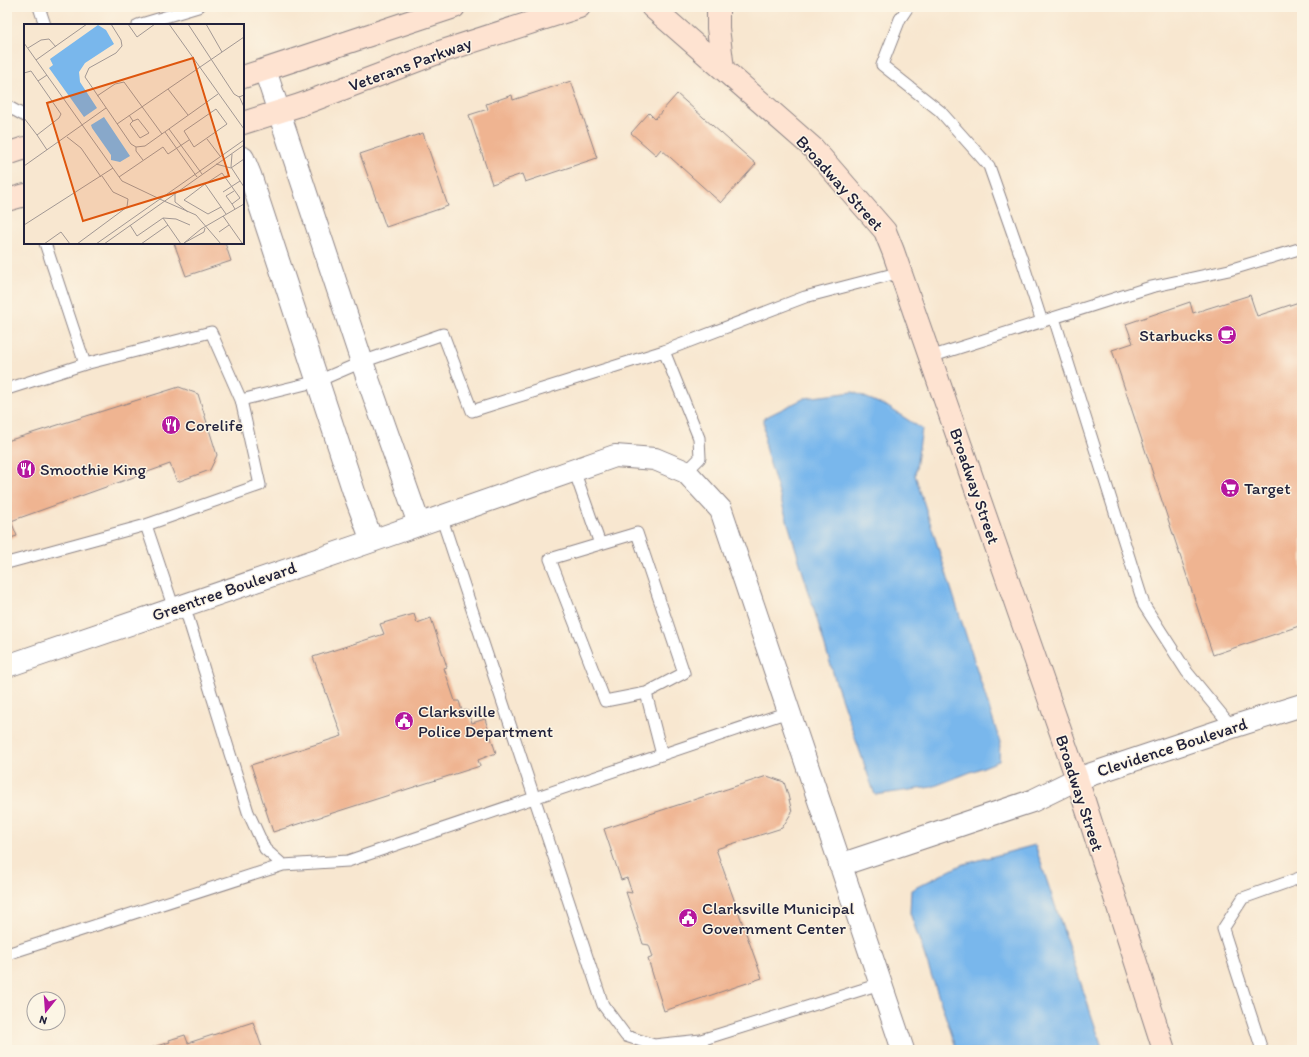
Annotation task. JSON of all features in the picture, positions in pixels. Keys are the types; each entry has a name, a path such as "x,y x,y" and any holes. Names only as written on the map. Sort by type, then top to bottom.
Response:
{"main road":[{"path":"244,77 454,7"},
{"name":"Veterans Parkway","path":"244,123 279,112 437,53 579,7"},
{"name":"Broadway Street","path":"652,7 813,148 885,231 1077,779 1164,1050"},
{"path":"718,7 718,28 723,69"},
{"path":"7,154 24,148"},
{"path":"7,200 24,195"}],"street":[{"path":"265,70 362,362 419,524"},
{"path":"244,160 355,495 372,541"},
{"name":"Greentree Boulevard","path":"7,666 615,456 655,459 686,472"},
{"path":"686,472 721,510 902,1050"},
{"name":"Clevidence Boulevard","path":"840,865 1032,801 1077,779 1302,705"}],"lane":[{"path":"39,7 45,24"},
{"path":"141,24 198,7"},
{"path":"908,7 900,19 882,65 940,111 989,166 1042,322"},
{"path":"7,106 24,115"},
{"path":"45,244 85,364"},
{"path":"930,357 1151,287 1229,270 1302,248"},
{"path":"241,400 318,381 362,362 443,334 472,411 664,351 805,297 900,272"},
{"path":"1054,318 1144,605 1187,672 1232,727"},
{"path":"7,389 85,364 211,332 241,400 260,484 146,525 7,563"},
{"path":"664,351 699,438 700,458 686,472"},
{"path":"574,470 600,544"},
{"path":"441,516 603,1005 626,1036 654,1045 701,1040 880,984"},
{"path":"146,525 179,607 248,812 265,849 283,865"},
{"path":"637,533 684,673 646,693 606,701 550,559 637,533"},
{"path":"646,693 662,755"},
{"path":"7,954 283,865 348,861 788,712"},
{"path":"1262,1050 1223,929 1243,898 1302,877"}],"water":[{"path":"853,392 888,407 922,429 915,475 1000,742 999,761 932,787 875,795 837,686 765,447 764,418 805,398"},
{"path":"1035,845 1103,1050 957,1050 910,913 911,890 961,865"}],"building":[{"path":"571,81 597,158 525,182 522,174 492,184 469,115 488,109 486,104 512,95 513,100"},
{"path":"677,94 756,164 721,203 661,149 656,155 631,133 649,113 655,119"},
{"path":"423,133 448,206 386,227 360,154"},
{"path":"174,244 225,244 231,261 186,276"},
{"name":"Target","path":"1250,295 1257,316 1302,301 1302,625 1213,655 1112,350 1133,343 1126,324 1190,302 1193,313"},
{"path":"179,387 198,394 217,455 210,470 177,482 170,464 11,521 17,536 7,539 7,441"},
{"name":"Clarksville Police Department","path":"414,614 417,623 431,618 447,667 444,668 455,701 459,701 462,711 467,710 472,723 485,719 496,753 478,760 480,766 273,832 251,765 342,736 313,657 384,634 380,624"},
{"name":"Clarksville Municipal Government Center","path":"767,776 784,782 788,795 792,812 782,828 716,849 762,978 664,1011 648,959 653,957 649,945 643,944 626,892 632,893 627,878 621,880 604,829"},
{"path":"253,1022 263,1050 154,1050 153,1047 170,1042 169,1040 185,1035 188,1043"}],"place":[{"name":"Starbucks","path":"1227,335"},
{"name":"Corelife","path":"171,425"},
{"name":"Smoothie King","path":"26,469"},
{"name":"Target","path":"1230,488"},
{"name":"Clarksville Police Department","path":"404,721"},
{"name":"Clarksville Municipal Government Center","path":"688,918"}]}
